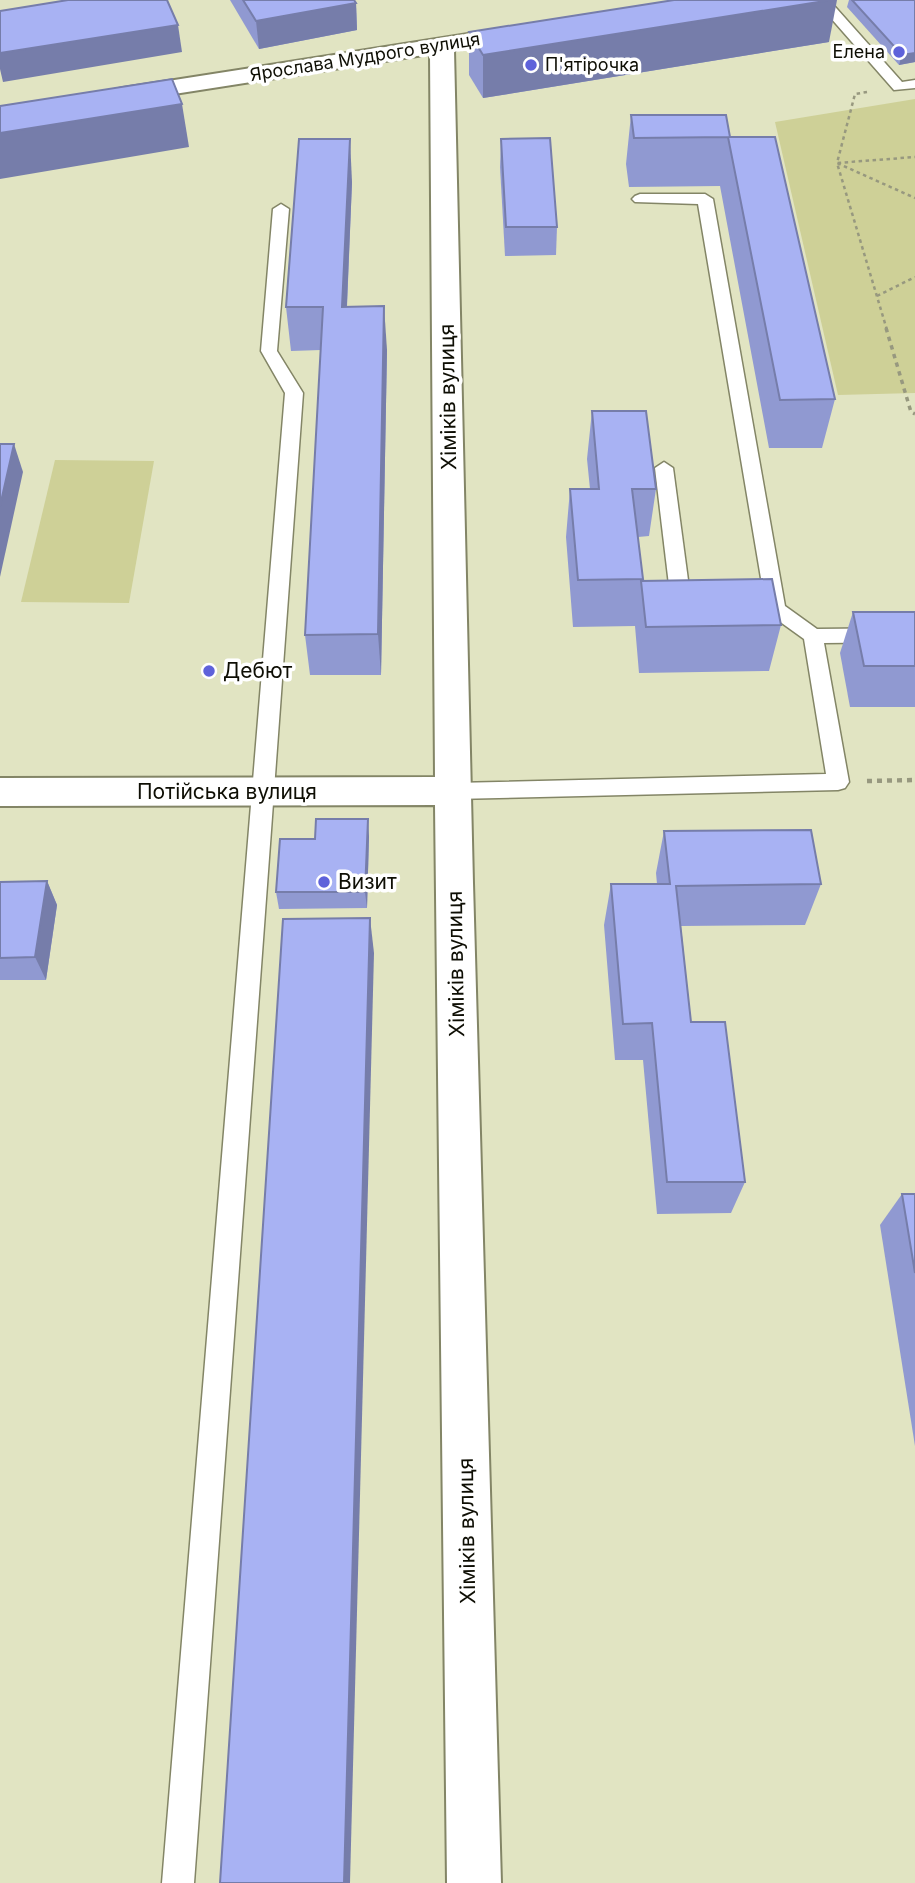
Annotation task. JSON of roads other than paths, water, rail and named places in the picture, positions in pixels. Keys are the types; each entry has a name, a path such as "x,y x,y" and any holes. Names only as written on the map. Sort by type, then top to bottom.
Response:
{"street":[{"name":"Ярослава Мудрого вулиця","path":"97,99 484,39"},
{"name":"Хіміків вулиця","path":"442,45 474,1883"},
{"name":"Потійська вулиця","path":"0,792 454,792"}],"lane":[{"path":"822,0 899,87 915,84"},
{"path":"640,199 705,199 776,609"},
{"path":"178,1883 294,393 269,351 281,209"},
{"path":"664,468 683,611 696,611"},
{"path":"723,610 776,609 813,636 915,635"},
{"path":"454,792 838,782 813,636"}],"place":[{"name":"Елена","path":"899,52"},
{"name":"П'ятірочка","path":"531,65"},
{"name":"Дебют","path":"209,671"},
{"name":"Визит","path":"324,882"}]}
